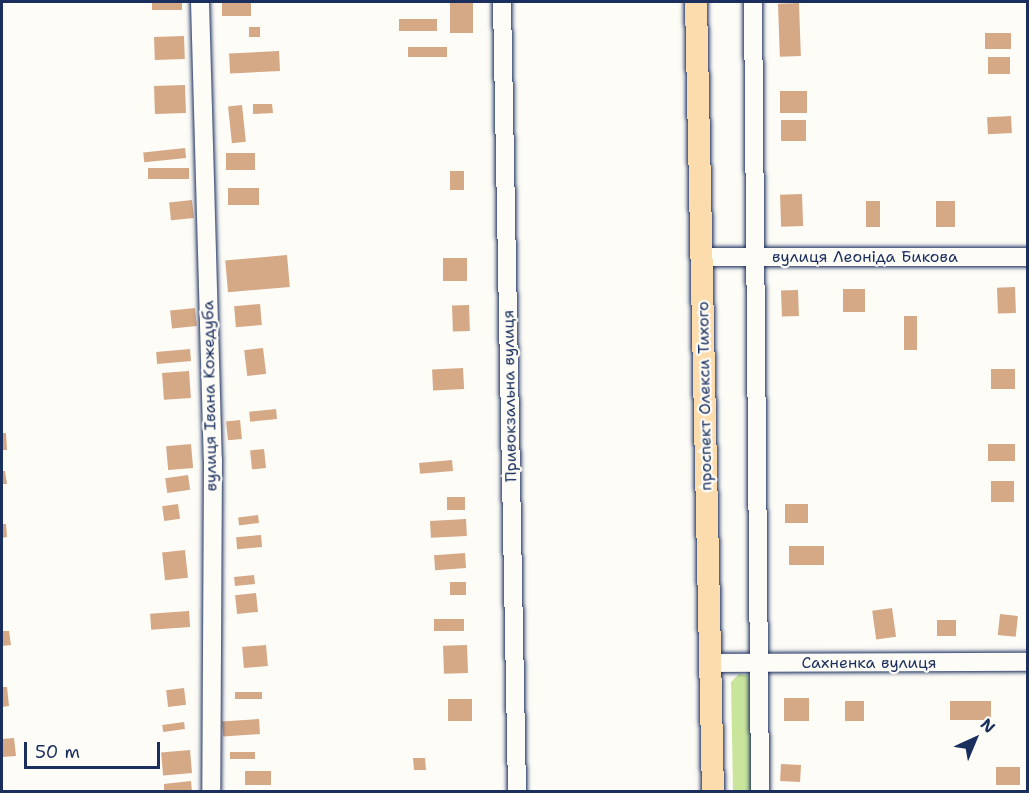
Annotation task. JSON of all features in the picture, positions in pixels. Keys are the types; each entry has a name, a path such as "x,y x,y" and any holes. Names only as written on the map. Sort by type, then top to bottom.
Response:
{"main road":[{"name":"проспект Олекси Тихого","path":"696,2 713,792"}],"street":[{"name":"вулиця Івана Кожедуба","path":"200,2 213,459 211,792"},
{"name":"Привокзальна вулиця","path":"502,2 517,792"},
{"path":"753,2 760,792"},
{"name":"вулиця Леоніда Бикова","path":"702,257 1028,257"},
{"name":"Сахненка вулиця","path":"710,663 1028,663"}],"green space":[{"path":"739,674 753,676 756,791 733,791 731,682"}],"building":[{"path":"152,2 182,2 182,10 152,10"},
{"path":"222,2 251,2 251,16 222,16"},
{"path":"450,2 473,2 473,33 450,33"},
{"path":"799,3 801,56 780,57 778,4"},
{"path":"399,19 437,19 437,31 399,31"},
{"path":"249,27 260,27 260,37 249,37"},
{"path":"985,33 1011,33 1011,49 985,49"},
{"path":"184,36 185,59 155,60 154,37"},
{"path":"408,47 447,47 447,57 408,57"},
{"path":"279,51 280,71 230,74 229,54"},
{"path":"988,57 1010,57 1010,74 988,74"},
{"path":"185,85 186,113 155,114 154,86"},
{"path":"780,91 807,91 807,113 780,113"},
{"path":"253,104 272,104 273,113 253,114"},
{"path":"242,105 246,142 232,143 228,106"},
{"path":"1011,116 1012,133 988,134 987,117"},
{"path":"781,120 806,120 806,141 781,141"},
{"path":"185,148 186,158 144,162 143,152"},
{"path":"226,153 255,153 255,170 226,170"},
{"path":"148,168 189,168 189,179 148,179"},
{"path":"450,171 464,171 464,190 450,190"},
{"path":"228,188 259,188 259,205 228,205"},
{"path":"802,194 803,226 781,227 780,195"},
{"path":"192,200 194,218 171,220 169,202"},
{"path":"866,201 880,201 880,227 866,227"},
{"path":"936,201 955,201 955,227 936,227"},
{"path":"287,255 290,287 228,292 225,260"},
{"path":"443,258 467,258 467,281 443,281"},
{"path":"1015,287 1016,313 998,314 997,288"},
{"path":"843,289 865,289 865,312 843,312"},
{"path":"798,290 799,316 782,317 781,291"},
{"path":"260,304 262,325 236,327 234,306"},
{"path":"469,305 470,331 453,332 452,306"},
{"path":"195,308 197,326 172,329 170,311"},
{"path":"904,316 917,316 917,350 904,350"},
{"path":"263,348 266,374 247,376 244,350"},
{"path":"190,349 191,361 157,364 156,352"},
{"path":"463,368 464,389 433,391 432,370"},
{"path":"991,369 1015,369 1015,389 991,389"},
{"path":"189,371 191,398 164,400 162,373"},
{"path":"276,409 277,419 250,422 249,412"},
{"path":"240,420 242,439 228,440 226,421"},
{"path":"2,433 6,433 7,450 2,450"},
{"path":"191,444 193,468 168,470 166,446"},
{"path":"988,444 1015,444 1015,461 988,461"},
{"path":"264,449 266,468 252,469 250,450"},
{"path":"452,460 453,471 420,474 419,463"},
{"path":"2,471 5,471 7,484 2,484"},
{"path":"188,475 190,490 167,493 165,478"},
{"path":"991,481 1014,481 1014,502 991,502"},
{"path":"447,497 465,497 465,510 447,510"},
{"path":"178,504 180,519 164,521 162,506"},
{"path":"785,504 808,504 808,523 785,523"},
{"path":"258,515 259,523 239,525 238,517"},
{"path":"466,519 467,536 431,538 430,521"},
{"path":"2,524 6,524 7,537 2,538"},
{"path":"261,535 262,547 237,549 236,537"},
{"path":"789,546 824,546 824,565 789,565"},
{"path":"185,550 188,578 165,580 162,552"},
{"path":"465,553 466,568 435,570 434,555"},
{"path":"254,575 255,584 235,586 234,577"},
{"path":"450,582 466,582 466,595 450,595"},
{"path":"256,593 258,612 237,614 235,595"},
{"path":"892,608 896,637 876,640 872,611"},
{"path":"189,611 190,627 151,630 150,614"},
{"path":"1000,614 1018,616 1016,637 998,635"},
{"path":"434,619 464,619 464,631 434,631"},
{"path":"937,620 956,620 956,636 937,636"},
{"path":"2,631 9,631 11,645 2,646"},
{"path":"266,645 268,666 244,668 242,647"},
{"path":"467,645 468,673 444,674 443,646"},
{"path":"2,687 7,687 9,706 2,707"},
{"path":"184,688 186,705 168,707 166,690"},
{"path":"235,692 262,692 262,699 235,699"},
{"path":"784,698 809,698 809,721 784,721"},
{"path":"448,699 472,699 472,721 448,721"},
{"path":"845,701 864,701 864,721 845,721"},
{"path":"950,701 991,701 991,720 950,720"},
{"path":"259,719 260,734 223,737 222,722"},
{"path":"184,722 185,729 163,732 162,725"},
{"path":"14,738 16,756 2,757 2,739"},
{"path":"190,750 192,773 163,775 161,753"},
{"path":"230,752 255,752 255,759 230,759"},
{"path":"413,758 425,758 426,770 414,770"},
{"path":"781,764 801,765 800,782 780,781"},
{"path":"996,767 1020,767 1020,785 996,785"},
{"path":"245,771 271,771 271,785 245,785"},
{"path":"191,781 192,792 164,792 164,784"}]}
